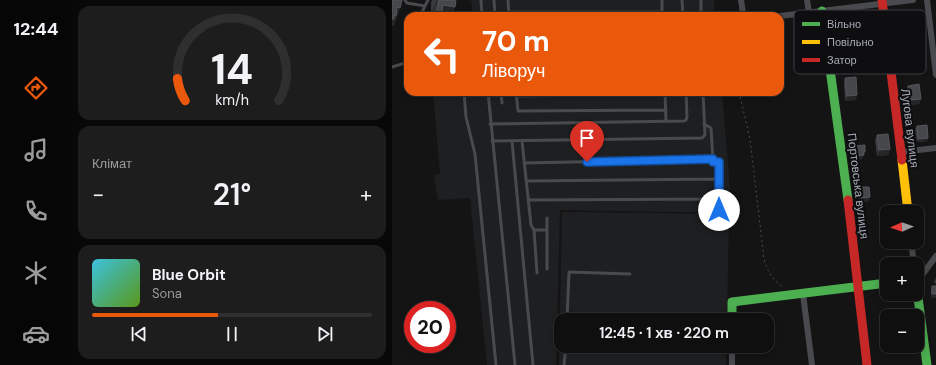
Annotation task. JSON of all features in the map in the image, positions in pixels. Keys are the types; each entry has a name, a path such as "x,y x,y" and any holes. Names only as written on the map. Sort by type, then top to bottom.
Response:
{"street":[{"path":"741,0 742,12"},
{"path":"807,0 809,10"},
{"path":"829,10 882,2 913,0"},
{"path":"927,0 936,75"},
{"path":"784,16 794,15"},
{"name":"Портовська вулиця","path":"831,74 846,184 867,365"},
{"name":"Лугова вулиця","path":"891,74 907,205"},
{"path":"901,152 936,148"},
{"path":"924,272 936,256"},
{"path":"732,313 732,302 880,284"},
{"path":"799,294 812,365"},
{"path":"918,301 927,365"},
{"path":"732,353 732,365"}],"lane":[{"path":"405,0 407,3 425,6"},
{"path":"422,12 428,0"},
{"path":"481,0 482,12"},
{"path":"494,0 495,12"},
{"path":"508,0 509,12"},
{"path":"662,0 662,12"},
{"path":"682,0 683,12"},
{"path":"700,0 701,12"},
{"path":"392,67 404,63"},
{"path":"464,96 466,116 475,154 496,365"},
{"path":"488,96 515,365"},
{"path":"501,96 502,103"},
{"path":"516,96 518,111 666,110"},
{"path":"665,96 666,121"},
{"path":"490,124 686,120 686,96"},
{"path":"492,142 704,138 703,96"},
{"path":"704,124 711,128 713,162 719,162 719,210"},
{"path":"512,141 533,365"},
{"path":"522,141 531,225 534,230 537,274"},
{"path":"524,163 713,159"},
{"path":"526,181 719,179"},
{"path":"528,200 719,199"},
{"path":"547,218 547,269"},
{"path":"534,230 547,230"},
{"path":"567,313 569,272 630,274"},
{"path":"564,365 565,353"}],"path":[{"path":"741,96 750,139 766,268 776,282 799,294"}],"shaded area":[{"path":"471,0 714,0 715,12 472,12"},
{"path":"433,96 722,96 732,213 560,210 557,313 554,313 554,353 556,353 556,365 487,365 470,198 438,200 434,175 440,174"},
{"path":"562,212 729,214 727,313 560,313"},
{"path":"559,353 726,353 726,365 559,365"}],"building":[{"path":"392,0 402,0 400,8 397,7 396,16 394,16 394,19 392,19"},
{"path":"439,0 456,1 455,7 443,5 442,12 437,12"},
{"path":"856,77 857,95 847,96 845,78"},
{"path":"919,84 921,99 910,100 908,86"},
{"path":"927,125 928,138 918,139 917,126"},
{"path":"888,134 890,149 879,150 877,135"},
{"path":"865,145 865,152 863,152 864,155 854,156 853,146"},
{"path":"860,187 869,187 870,197 861,198"},
{"path":"932,286 936,286 936,294 932,294"}],"traffic: fast":[{"path":"831,74 848,200"},
{"path":"732,313 732,302 880,284"},
{"path":"918,301 927,365"}],"traffic: slow":[{"path":"902,160 907,205"}],"traffic: jam":[{"path":"882,0 883,10"},
{"path":"891,74 902,160"},
{"path":"848,200 867,365"}],"route":[{"path":"587,162 713,159 713,162 719,162 719,210"}]}
